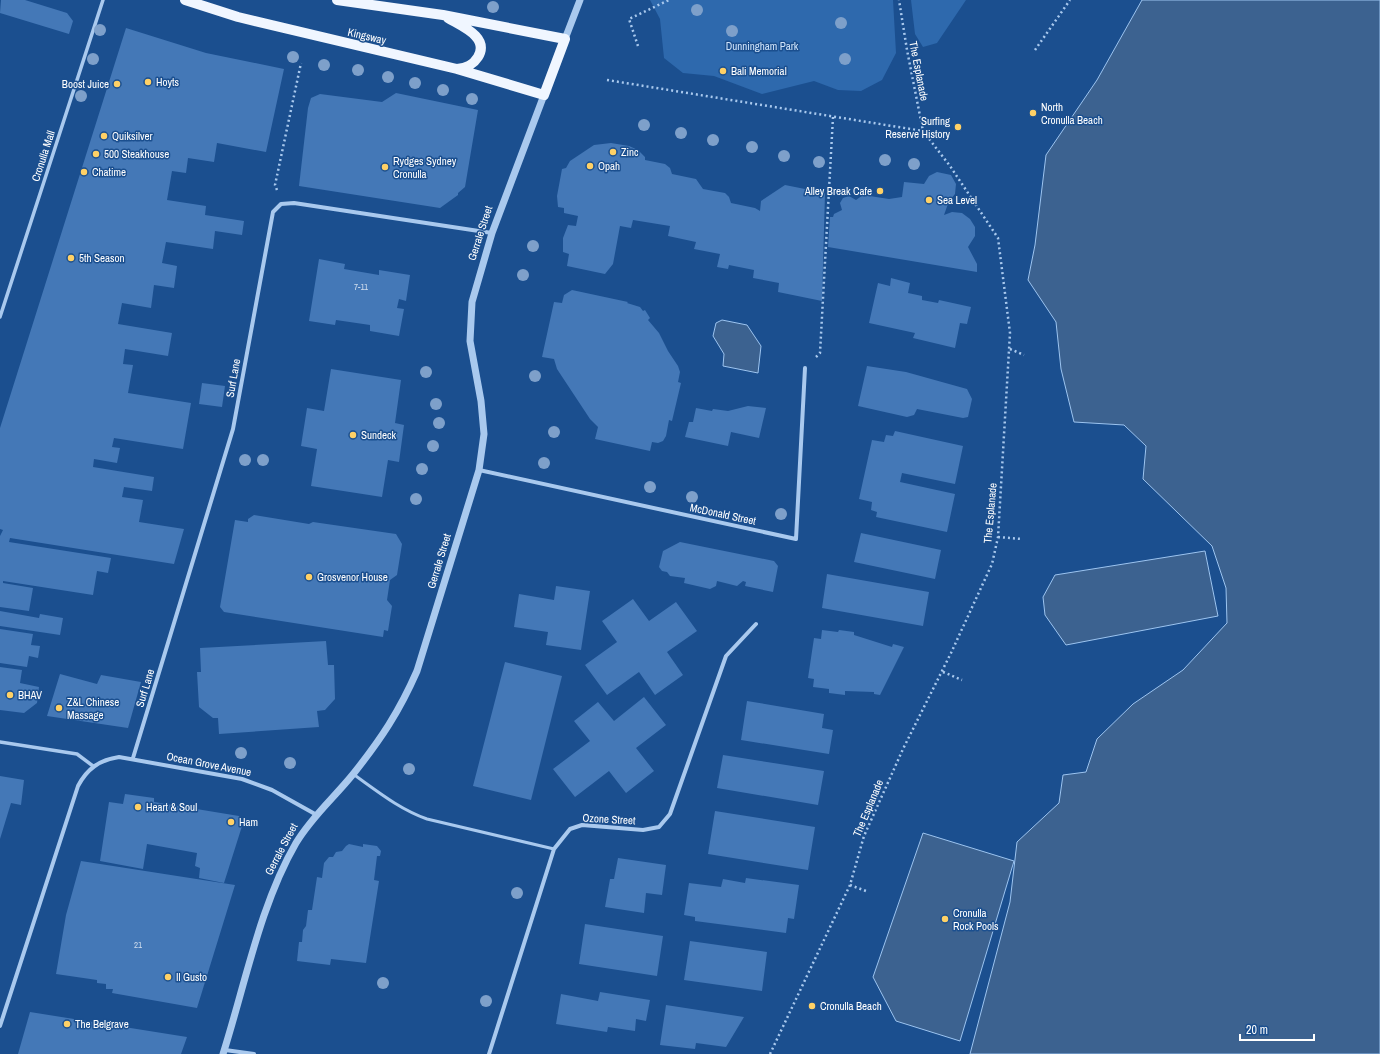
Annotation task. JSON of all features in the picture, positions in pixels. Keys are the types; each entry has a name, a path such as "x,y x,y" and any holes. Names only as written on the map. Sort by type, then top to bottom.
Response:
{"main road":[{"name":"Kingsway","path":"185,0 238,17 457,69 544,95"},
{"path":"337,0 442,15 565,39"},
{"path":"442,15 474,34 479,40 481,46 476,60 466,68 457,69"},
{"name":"Gerrale Street","path":"544,95 565,39"}],"street":[{"name":"Cronulla Mall","path":"0,317 103,0"},
{"path":"565,39 580,0"},
{"name":"Gerrale Street","path":"224,1052 267,910 279,877 296,843 315,814 353,774 390,726 417,671 479,470 484,434 483,419 472,356 470,320 477,282 492,233 544,95"},
{"path":"281,204 294,203 492,233"},
{"name":"Surf Lane","path":"133,758 233,429 271,216 276,208 281,204"},
{"name":"McDonald Street","path":"479,470 796,539 805,368"},
{"name":"Ozone Street","path":"489,1054 554,849 570,829 582,825 643,830 659,827 670,814 726,656 756,624"},
{"path":"0,742 77,754 93,766 85,774 78,786 0,1026"},
{"name":"Ocean Grove Avenue","path":"93,766 108,759 119,757 133,758 242,779 272,790 315,814"},
{"path":"224,1052 254,1054"}],"lane":[{"path":"353,774 403,810 427,819 554,849"}],"path":[{"path":"638,46 629,19 669,0"},
{"name":"The Esplanade","path":"770,1054 850,885 864,836 903,748 943,672 992,564 998,537 1010,333 998,238 950,166 923,131 906,50 899,0"},
{"path":"1035,50 1070,0"},
{"path":"281,204 275,185 301,63"},
{"path":"607,80 923,131"},
{"path":"805,368 820,353 833,117"},
{"path":"1010,349 1024,355"},
{"path":"998,537 1022,539"},
{"path":"943,672 962,680"},
{"path":"850,885 866,891"}],"green space":[{"name":"Dunningham Park","path":"650,0 893,0 896,53 882,80 861,91 838,90 814,81 762,94 714,76 683,73 664,58 660,19"},
{"path":"911,0 966,0 937,43 923,47 915,34"}],"shaded area":[{"path":"1142,0 1380,0 1380,1054 970,1054 1010,902 1017,842 1059,803 1063,775 1086,772 1097,739 1133,704 1183,670 1227,623 1226,588 1212,546 1143,479 1146,446 1124,425 1074,422 1061,369 1056,322 1028,280 1035,245 1046,155 1097,80"},
{"path":"722,320 747,325 761,346 758,373 723,366 724,354 713,336 716,323"},
{"path":"1205,551 1218,616 1066,645 1045,615 1043,597 1055,575"},
{"name":"Cronulla Rock Pools","path":"923,833 1014,861 960,1041 896,1021 873,977"}],"building":[{"path":"1,0 25,0 67,13 73,21 69,34 0,13"},
{"path":"126,28 206,53 284,69 266,152 217,143 214,162 188,158 186,173 172,171 167,200 206,206 205,215 244,221 242,235 215,231 213,249 166,242 162,263 177,266 174,288 154,285 151,308 122,303 118,324 172,333 168,356 125,349 123,364 133,365 128,393 191,403 183,449 114,438 112,447 120,448 117,463 94,459 93,467 154,477 152,491 124,487 122,497 143,500 139,522 184,529 174,564 10,538 9,542 111,558 108,573 97,571 93,595 3,581 3,583 33,588 29,611 0,607 0,536 3,530 0,529 0,428"},
{"name":"Rydges Sydney Cronulla","path":"396,93 478,110 465,187 458,193 458,195 440,208 299,186 308,108 311,98 320,94 382,102"},
{"path":"611,143 629,146 638,150 645,157 645,160 665,164 670,168 672,174 696,179 703,189 725,193 729,197 731,203 755,208 760,211 761,201 785,185 825,193 822,301 778,292 779,283 753,278 754,270 729,265 728,269 717,267 720,254 694,249 696,242 668,236 670,226 633,220 631,228 620,226 613,264 605,274 567,266 569,254 563,252 563,238 568,225 576,226 578,216 564,213 564,208 558,207 557,196 562,169 566,168 570,161 594,145"},
{"path":"937,172 951,175 956,184 955,194 949,201 944,215 952,212 962,213 970,219 975,227 975,236 968,247 977,264 977,272 828,247 830,217 833,217 834,214 842,210 840,203 843,198 849,196 856,200 863,195 889,199 902,197 904,182 924,184 929,176"},
{"path":"319,259 345,264 344,269 379,275 379,270 410,275 406,301 399,299 397,308 404,309 399,336 370,331 370,325 336,320 335,325 309,321"},
{"path":"891,278 910,283 908,293 922,296 922,300 938,303 939,300 971,307 967,324 960,323 955,348 913,338 915,333 869,323 878,283 890,286"},
{"path":"572,290 628,302 627,303 640,307 643,311 645,310 650,318 648,320 659,333 678,366 680,372 678,382 681,383 672,421 669,420 666,436 663,441 658,443 652,442 650,451 595,439 598,427 590,419 557,369 554,359 542,357 554,302 562,303 564,295"},
{"path":"867,366 906,372 967,389 972,399 968,417 963,418 917,409 914,415 907,417 858,406"},
{"name":"Sundeck","path":"331,369 401,380 395,423 404,425 399,462 388,460 382,497 311,486 317,449 301,446 307,408 324,411"},
{"path":"202,383 225,386 222,407 199,404"},
{"path":"748,406 766,408 759,438 731,432 728,446 685,437 689,422 693,422 696,408 712,411 713,409 728,411"},
{"path":"895,431 963,446 955,484 902,473 900,482 955,494 947,532 876,517 877,512 871,510 872,502 859,499 872,440 884,442 886,435 893,436"},
{"name":"Grosvenor House","path":"254,515 309,524 313,522 396,534 402,544 397,575 390,580 387,600 392,606 388,631 384,630 383,637 224,612 220,607 235,520 248,522 248,519"},
{"path":"861,533 941,550 935,579 854,562"},
{"path":"680,542 774,561 778,566 773,592 745,586 746,582 743,581 737,586 717,581 716,586 710,589 684,583 685,578 670,576 659,567 663,551"},
{"path":"827,574 929,592 923,626 822,608"},
{"path":"556,586 590,591 581,650 546,645 548,632 514,627 519,594 554,600"},
{"path":"633,599 649,621 676,602 697,631 667,652 683,675 655,695 639,672 607,695 585,665 617,642 602,621"},
{"path":"0,611 39,618 40,614 63,618 60,635 0,626"},
{"path":"0,629 33,634 31,645 40,646 38,658 29,656 27,667 0,663"},
{"path":"822,630 854,632 854,635 892,647 893,644 904,647 880,695 874,694 874,692 845,691 845,695 829,693 829,689 813,687 814,679 808,678 814,638 821,639"},
{"path":"326,641 328,665 334,665 335,699 325,710 317,711 319,727 219,734 218,718 213,718 199,707 197,672 201,672 200,648"},
{"path":"505,662 562,676 531,800 473,786"},
{"path":"0,667 22,670 20,683 39,687 37,703 24,713 0,710"},
{"path":"60,674 97,684 101,675 141,682 128,728 47,716"},
{"path":"644,697 666,725 636,748 654,771 626,793 609,771 575,797 553,769 590,741 574,721 598,702 614,721"},
{"path":"747,701 824,714 822,728 833,730 829,754 741,740"},
{"path":"723,755 824,771 818,805 717,788"},
{"path":"0,776 24,780 21,805 11,803 0,839"},
{"path":"125,794 154,798 154,802 239,816 243,823 224,883 199,878 200,868 195,866 197,853 147,844 143,869 100,861 109,802 123,804"},
{"path":"715,811 815,827 808,870 708,854"},
{"path":"349,844 363,847 363,844 377,846 381,851 380,856 377,856 374,880 379,881 366,963 331,959 330,965 297,961 299,942 302,942 303,930 306,926 308,910 312,910 317,877 322,878 324,863 329,857 333,857 336,852 342,851"},
{"path":"618,858 666,865 662,895 646,893 644,913 605,907 610,879 614,879"},
{"path":"81,861 235,885 197,1008 112,993 113,989 106,989 106,984 97,983 97,980 56,974 66,915"},
{"path":"746,878 799,885 794,919 788,918 786,933 695,921 695,917 684,915 689,883 721,887 723,879 745,883"},
{"path":"585,924 663,936 657,976 579,964"},
{"path":"690,941 767,952 762,991 684,980"},
{"path":"600,992 650,1000 646,1021 636,1019 635,1031 608,1027 607,1032 556,1024 561,994 598,1001"},
{"path":"666,1005 744,1017 726,1047 696,1043 695,1049 660,1045"},
{"name":"The Belgrave","path":"30,1012 187,1037 181,1054 18,1054"}],"place":[{"name":"Bali Memorial","path":"723,71"},
{"name":"Hoyts","path":"148,82"},
{"name":"Boost Juice","path":"117,84"},
{"name":"North Cronulla Beach","path":"1033,113"},
{"name":"Surfing Reserve History","path":"958,127"},
{"name":"Quiksilver","path":"104,136"},
{"name":"Zinc","path":"613,152"},
{"name":"500 Steakhouse","path":"96,154"},
{"name":"Opah","path":"590,166"},
{"name":"Rydges Sydney Cronulla","path":"385,167"},
{"name":"Chatime","path":"84,172"},
{"name":"Alley Break Cafe","path":"880,191"},
{"name":"Sea Level","path":"929,200"},
{"name":"5th Season","path":"71,258"},
{"name":"Sundeck","path":"353,435"},
{"name":"Grosvenor House","path":"309,577"},
{"name":"BHAV","path":"10,695"},
{"name":"Z&L Chinese Massage","path":"59,708"},
{"name":"Heart & Soul","path":"138,807"},
{"name":"Ham","path":"231,822"},
{"name":"Cronulla Rock Pools","path":"945,919"},
{"name":"Il Gusto","path":"168,977"},
{"name":"Cronulla Beach","path":"812,1006"},
{"name":"The Belgrave","path":"67,1024"}]}
